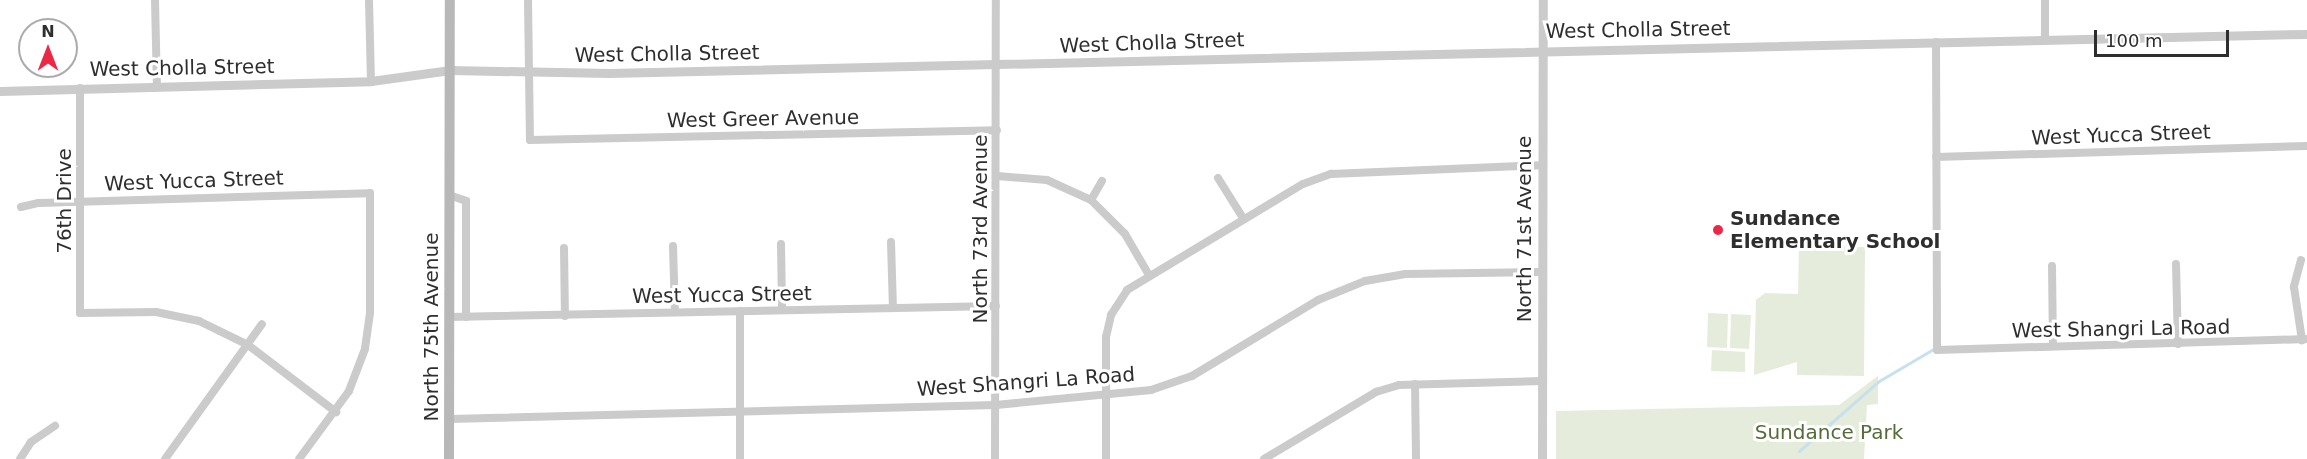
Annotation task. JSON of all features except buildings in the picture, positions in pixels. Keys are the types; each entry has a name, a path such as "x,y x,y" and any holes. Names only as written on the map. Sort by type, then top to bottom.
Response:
{"main road":[{"name":"North 75th Avenue","path":"449,459 450,0"}],"street":[{"path":"155,0 157,86"},
{"path":"369,0 371,81"},
{"path":"528,0 528,72"},
{"name":"North 73rd Avenue","path":"995,459 998,65 996,0"},
{"name":"North 71st Avenue","path":"1542,459 1543,0"},
{"path":"2045,0 2045,40"},
{"name":"West Cholla Street","path":"0,90 371,81 450,70 528,72 998,65 1543,50 2307,34"},
{"path":"1936,42 1936,157"},
{"name":"West Greer Avenue","path":"528,72 530,140 997,130"},
{"name":"76th Drive","path":"80,88 80,313 178,315 248,345"},
{"name":"West Yucca Street","path":"1936,157 2307,146"},
{"name":"West Shangri La Road","path":"1936,157 1937,350 2304,339"},
{"path":"1106,459 1111,315 1120,297 1149,275 1303,184 1338,173 1542,165"},
{"path":"997,176 1047,180 1091,200 1125,234 1149,275"},
{"path":"1218,178 1243,218"},
{"path":"1091,200 1102,181"},
{"name":"West Yucca Street","path":"21,207 80,201 370,193 368,330 354,380 336,412"},
{"name":"North 75th Avenue","path":"449,195 466,201 466,317"},
{"path":"891,242 893,308"},
{"path":"781,244 782,310"},
{"path":"673,246 675,312"},
{"path":"564,249 565,316"},
{"path":"2301,260 2294,287 2304,339"},
{"path":"2176,264 2178,344"},
{"path":"2052,266 2053,346"},
{"name":"West Shangri La Road","path":"449,418 996,405 1107,395 1179,382 1318,300 1365,281 1405,274 1541,272"},
{"name":"West Yucca Street","path":"449,317 996,306"},
{"path":"740,311 741,459"},
{"path":"165,459 262,324"},
{"path":"248,345 336,412 303,458"},
{"path":"1264,459 1376,392 1415,384 1542,381"},
{"path":"1415,384 1416,459"},
{"path":"20,459 31,442 55,426"}],"green space":[{"path":"1799,246 1865,247 1864,376 1797,375 1797,362 1754,375 1756,300 1765,293 1798,294"},
{"path":"1708,313 1728,314 1727,348 1707,347"},
{"path":"1731,314 1751,315 1749,349 1730,348"},
{"path":"1712,350 1745,352 1745,372 1711,371"},
{"name":"Sundance Park","path":"1878,376 1878,404 1867,405 1864,459 1556,459 1556,411 1839,405"}],"waterway":[{"path":"1799,451 1879,381 1935,348"}],"place":[{"name":"Sundance Elementary School","path":"1718,230"}]}
